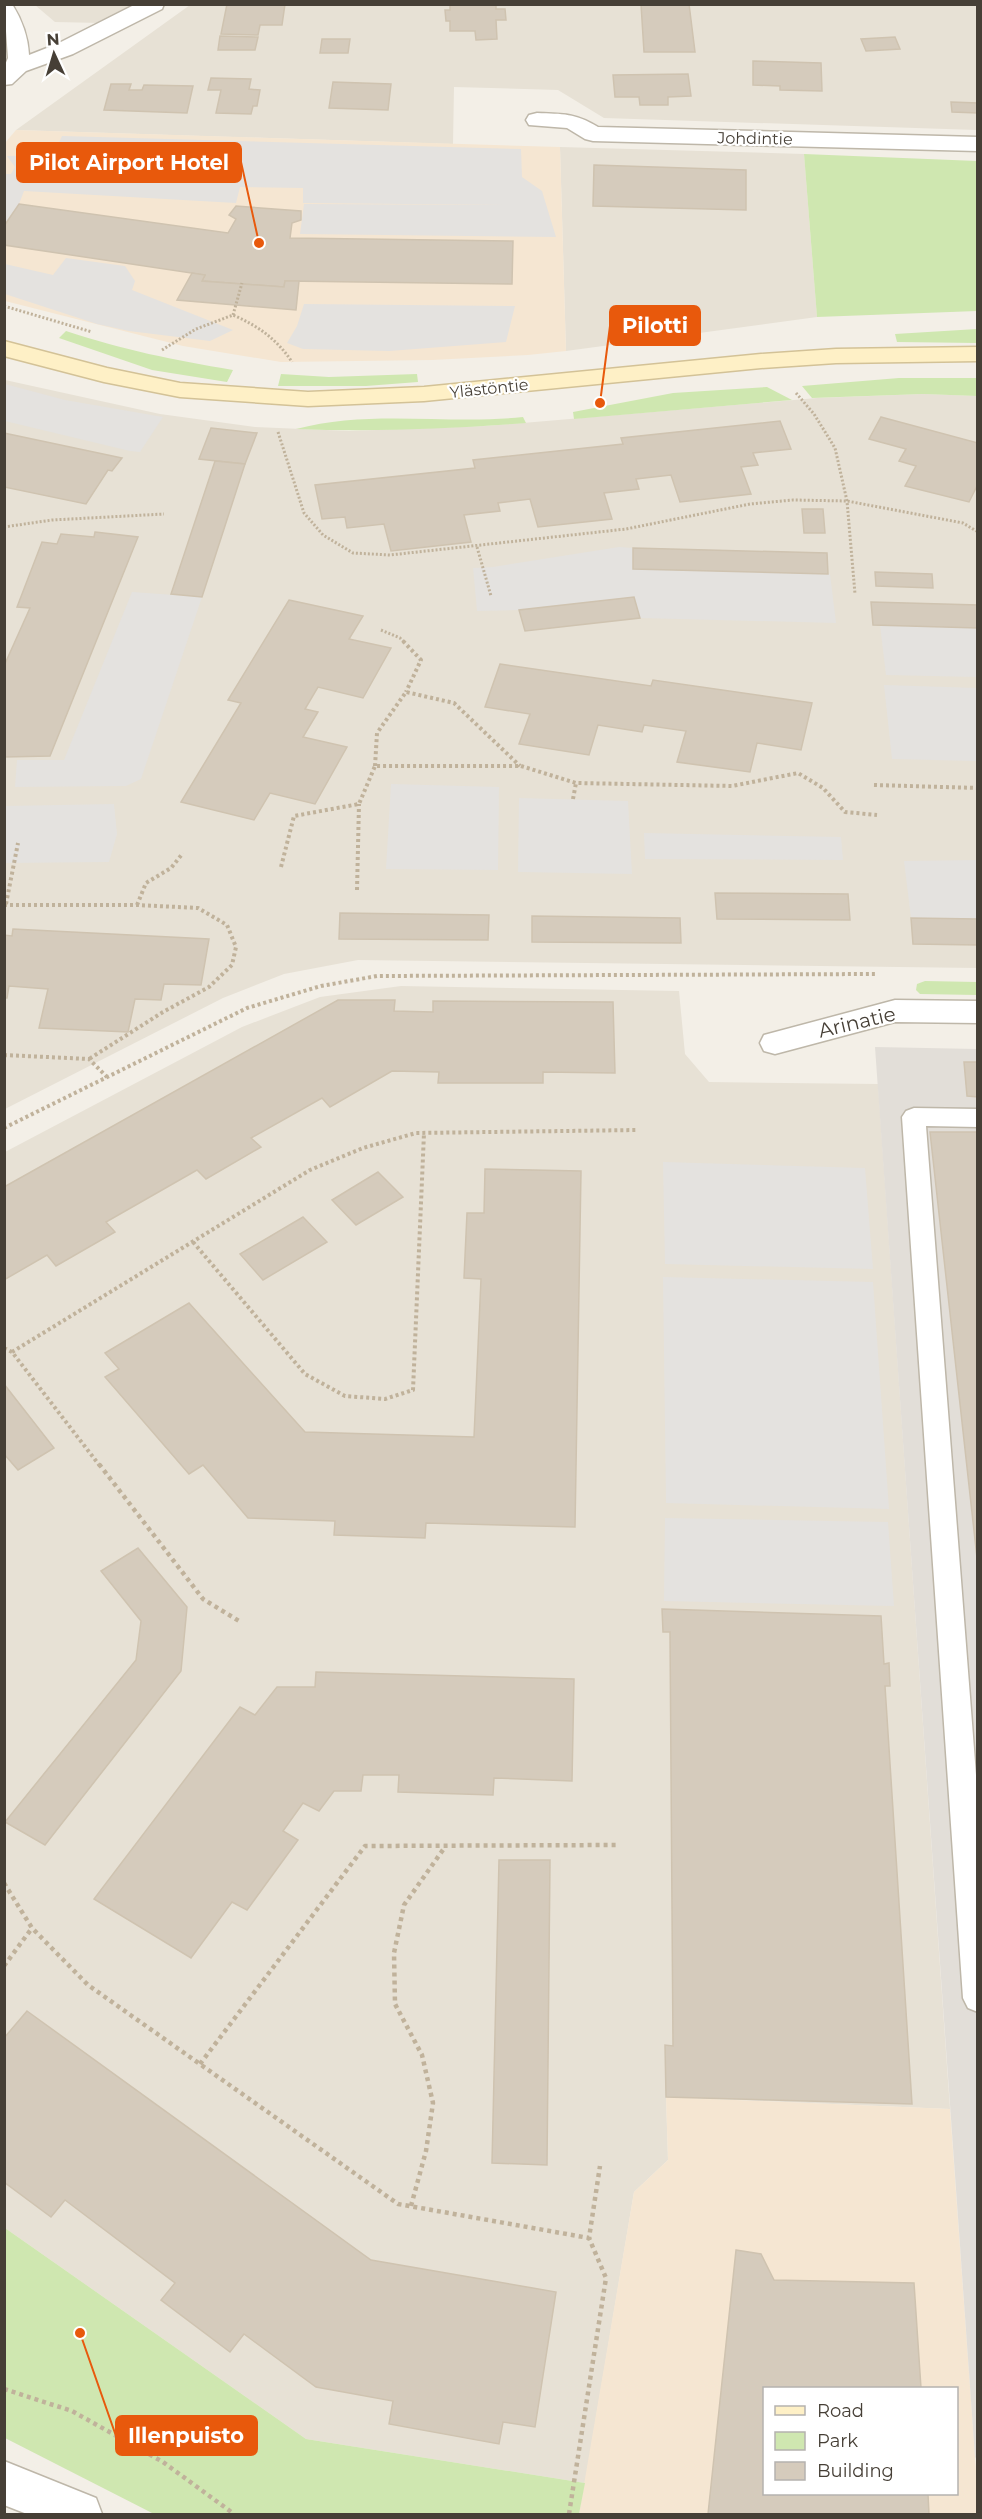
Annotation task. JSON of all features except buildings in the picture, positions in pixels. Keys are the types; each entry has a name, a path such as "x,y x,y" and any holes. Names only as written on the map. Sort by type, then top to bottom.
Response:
{"street":[{"path":"11,72 65,50 154,4"},
{"path":"4,8 13,24 19,47 11,72"},
{"name":"Johdintie","path":"537,120 572,121 592,134 978,144"},
{"name":"Ylästöntie","path":"4,348 104,375 180,390 308,399 424,394 761,361 836,356 978,354"},
{"name":"Arinatie","path":"775,1043 895,1011 978,1012"},
{"path":"4,2483 80,2514"}],"lane":[{"path":"978,1118 914,1117 978,1998"}],"path":[{"path":"233,315 242,283"},
{"path":"159,352 180,336 205,323 233,315 259,326 274,338 297,370"},
{"path":"793,389 814,414 835,448 848,501 855,594"},
{"path":"276,426 304,513 323,535 353,553 390,555 477,547 626,529 750,504 794,500 848,501 963,523 978,532"},
{"path":"4,527 52,520 165,514"},
{"path":"477,547 491,596"},
{"path":"357,891 359,804 375,766 377,733 406,692 421,660 400,638 381,630"},
{"path":"406,692 454,703 520,766"},
{"path":"375,766 520,766 576,783 732,786 798,773 823,788 845,812 877,815"},
{"path":"573,799 576,783"},
{"path":"874,785 978,788"},
{"path":"281,867 294,816 359,804"},
{"path":"4,1055 89,1059 163,1012 209,987 232,965 236,947 227,926 198,908 136,905 5,905 18,843"},
{"path":"136,905 146,883 171,868 183,853"},
{"path":"4,1128 247,1008 321,986 377,976 876,974"},
{"path":"89,1059 107,1077"},
{"path":"12,1352 310,1170 363,1148 416,1133 638,1130"},
{"path":"193,1242 305,1374 345,1396 385,1399 413,1390 424,1133"},
{"path":"4,1348 12,1352 203,1599 239,1621"},
{"path":"200,2064 365,1846 616,1845"},
{"path":"411,2206 426,2151 433,2103 422,2055 395,2004 394,1953 404,1905 446,1846"},
{"path":"4,1883 32,1928 88,1985 398,2204 589,2238"},
{"path":"4,1966 32,1928"},
{"path":"569,2514 606,2278 589,2238 600,2166"},
{"path":"4,2389 72,2411 163,2462 234,2514"}],"shaded area":[{"path":"35,5 132,5 101,23 55,22"},
{"path":"190,5 977,5 977,130 604,118 558,90 454,87 453,144 16,130"},
{"path":"16,130 560,147 566,351 432,360 281,362 183,346 5,301 5,143"},
{"path":"62,136 521,149 522,177 542,191 556,237 300,234 304,204 504,205 303,203 303,188 240,187 236,203 24,191 19,204 5,226 5,174 11,174 15,167 7,156 53,155"},
{"path":"560,147 804,154 817,317 566,351"},
{"path":"66,258 125,266 135,281 132,290 233,330 210,341 129,331 97,324 5,294 5,264 53,275"},
{"path":"304,304 515,306 506,342 389,351 303,349 287,343 297,326"},
{"path":"5,380 160,414 255,427 349,431 486,426 817,398 923,394 977,396 977,968 358,960 284,974 223,998 5,1109"},
{"path":"5,384 65,400 163,417 140,452 130,451 5,421"},
{"path":"619,547 633,548 633,569 830,574 836,623 640,618 634,597 519,610 477,611 473,568 493,567"},
{"path":"132,592 202,597 141,779 126,786 15,787 17,760 64,760"},
{"path":"880,625 977,628 977,677 886,675"},
{"path":"884,685 977,688 977,761 892,759"},
{"path":"391,784 499,787 498,870 386,869"},
{"path":"519,798 628,801 632,874 518,872"},
{"path":"114,804 117,834 109,862 5,863 5,806"},
{"path":"644,833 841,837 843,860 645,859"},
{"path":"977,860 977,919 911,918 904,861"},
{"path":"401,986 679,991 685,1054 709,1082 878,1084 950,2109 666,2097 668,2160 634,2192 585,2483 306,2439 5,2228 5,1152 242,1027 320,997"},
{"path":"875,1047 977,1049 977,2460 975,2457"},
{"path":"663,1162 865,1168 873,1269 665,1264"},
{"path":"663,1277 873,1282 889,1509 666,1503"},
{"path":"665,1518 888,1522 894,1606 664,1601"},
{"path":"666,2097 950,2109 977,2484 977,2514 579,2514 634,2192 668,2160"}],"green space":[{"path":"804,154 977,161 977,311 817,317"},
{"path":"977,329 977,343 897,342 895,334"},
{"path":"66,331 149,354 233,370 227,382 152,370 59,338"},
{"path":"281,374 329,377 417,374 418,382 366,386 278,386"},
{"path":"899,378 977,378 977,396 923,394 812,398 802,386"},
{"path":"767,387 792,400 574,419 573,412 673,393"},
{"path":"523,417 526,423 469,427 382,430 296,429 352,420"},
{"path":"925,981 977,982 977,995 920,994 916,990 917,984"},
{"path":"5,2228 306,2439 585,2483 579,2514 154,2514 5,2438"}],"place":[{"name":"Pilot Airport Hotel","path":"259,243"},
{"name":"Pilotti","path":"600,403"},
{"name":"Illenpuisto","path":"80,2333"}]}
